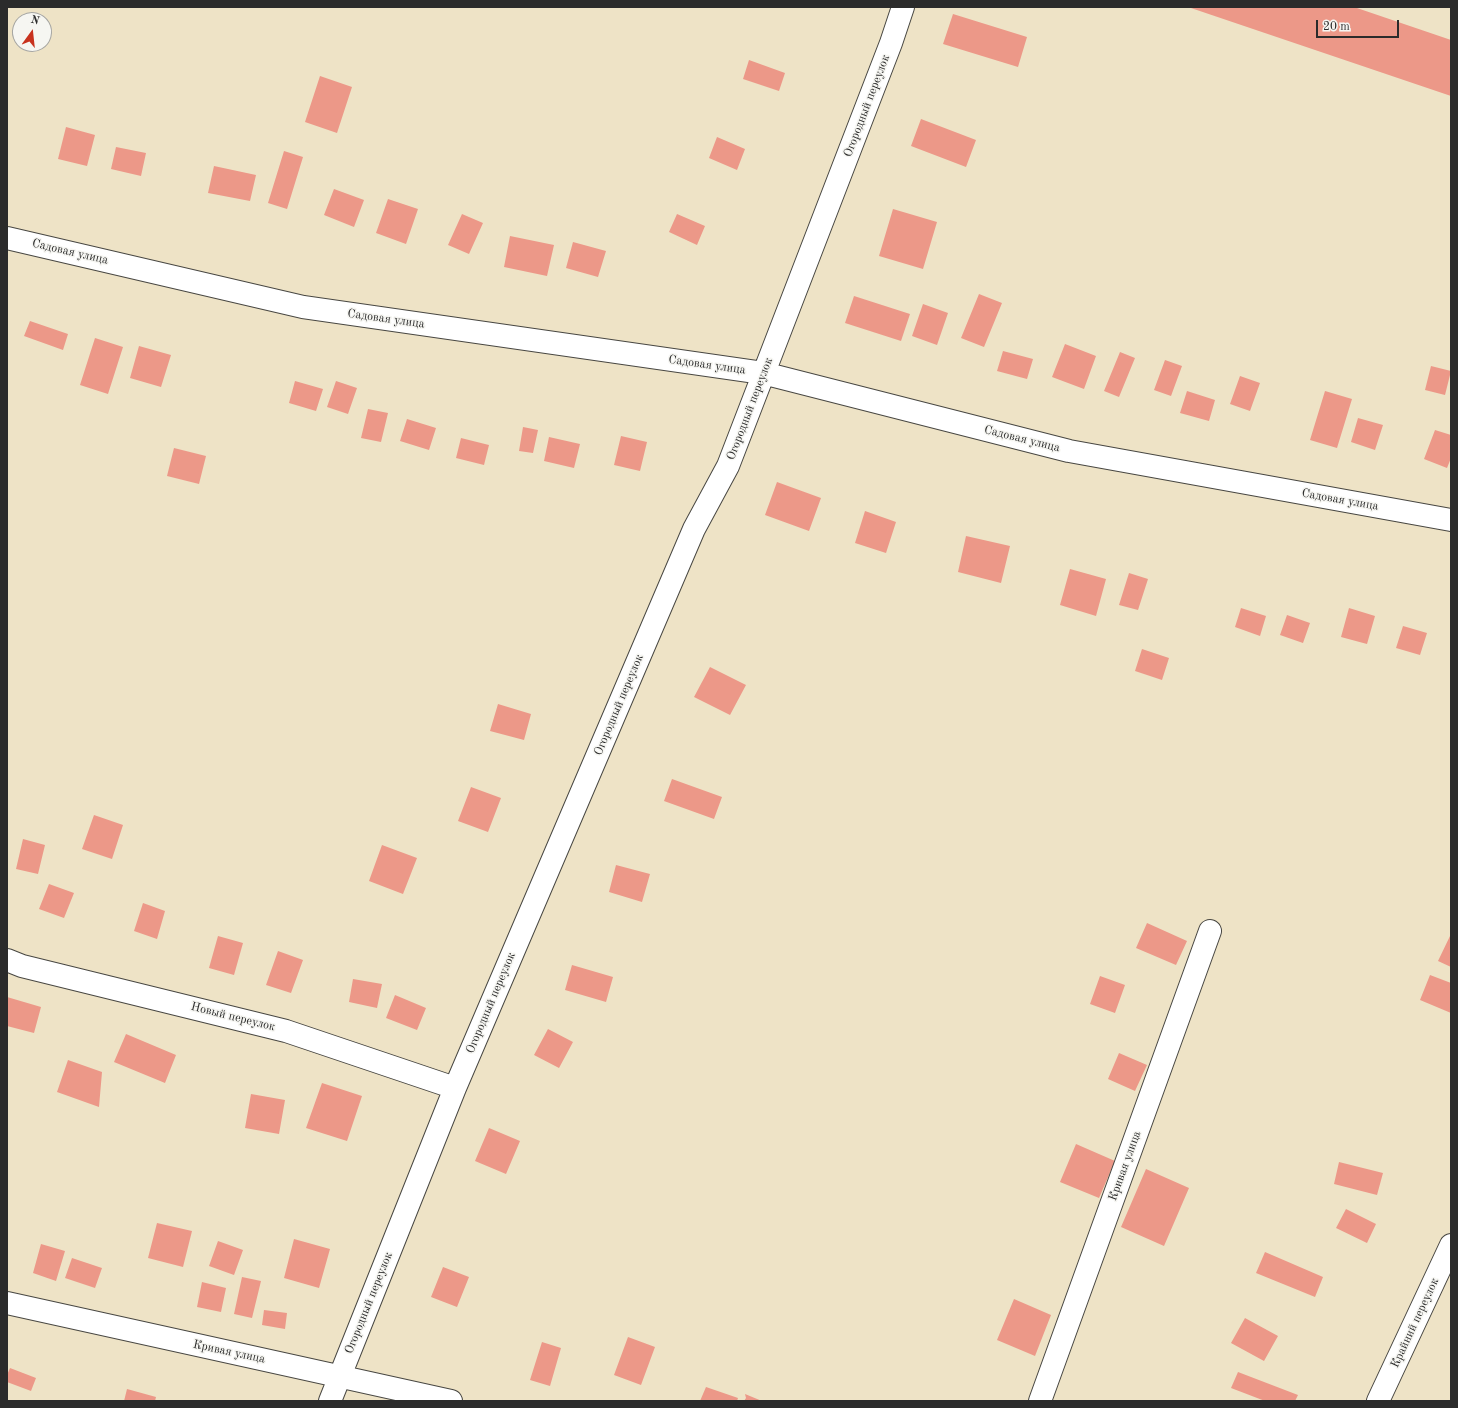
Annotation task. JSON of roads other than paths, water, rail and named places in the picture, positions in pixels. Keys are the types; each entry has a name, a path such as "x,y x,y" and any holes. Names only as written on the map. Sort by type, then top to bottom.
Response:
{"street":[{"name":"Огородный переулок","path":"330,1401 455,1088 694,529 728,466 891,43 903,7"},
{"name":"Садовая улица","path":"7,238 303,307 764,373 1069,451 1451,520"},
{"name":"Кривая улица","path":"1040,1401 1210,931"},
{"name":"Новый переулок","path":"7,960 22,966 286,1030 455,1088"},
{"name":"Крайний переулок","path":"1378,1401 1451,1245"},
{"name":"Кривая улица","path":"7,1303 451,1401"}]}
